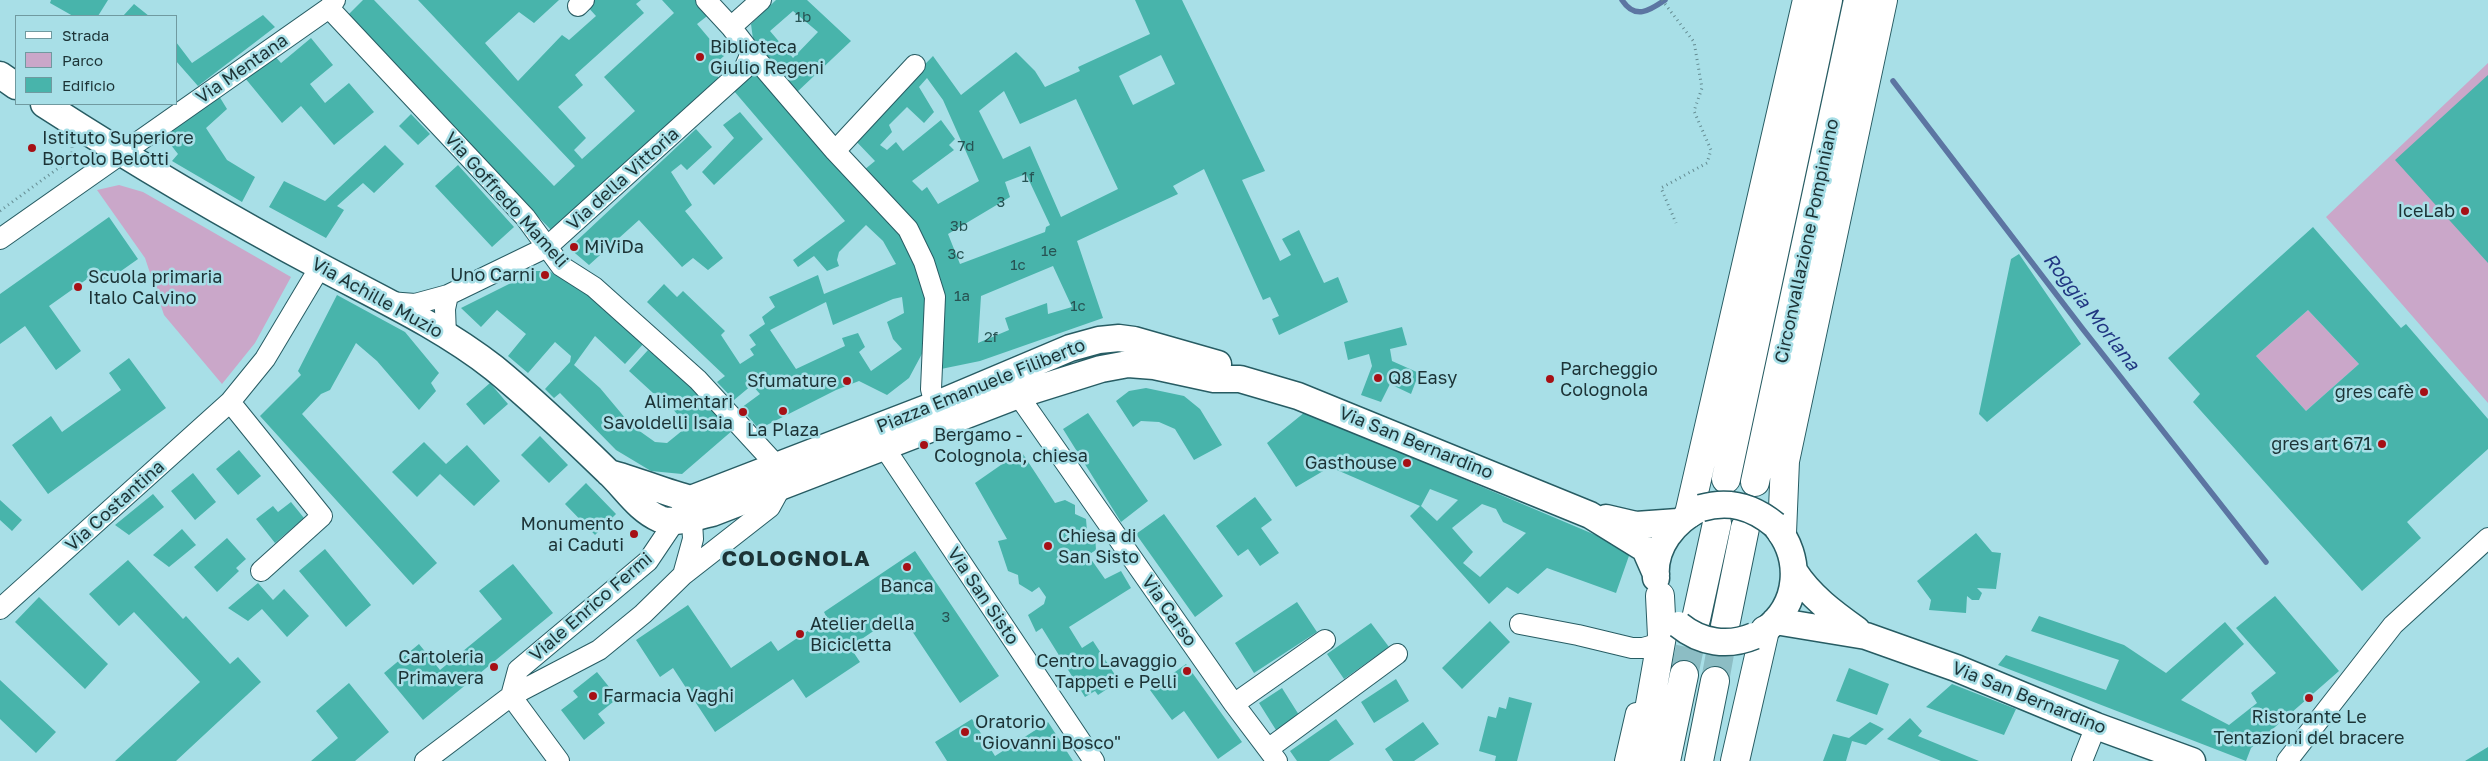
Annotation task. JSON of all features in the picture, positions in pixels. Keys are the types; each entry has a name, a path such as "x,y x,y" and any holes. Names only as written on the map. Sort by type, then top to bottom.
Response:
{"highway":[{"path":"1640,761 1674,635 1708,567 1696,517 1807,0"},
{"name":"Circonvallazione Pompiniano","path":"1726,479 1828,0"},
{"name":"Circonvallazione Pompiniano","path":"1755,482 1858,0"},
{"path":"1778,529 1785,461 1882,0"},
{"path":"1725,626 1745,528"},
{"path":"1658,585 1674,635"},
{"path":"1735,761 1765,629"},
{"path":"1666,761 1684,675"},
{"path":"1699,761 1715,681"}],"main road":[{"path":"0,75 15,85"},
{"name":"Via Achille Muzio","path":"46,105 151,171 446,336 494,368 609,473 630,498 662,520 686,512"},
{"name":"Piazza Emanuele Filiberto","path":"880,438 935,405 1070,348 1118,338 1158,345 1221,365 1240,379"},
{"name":"Piazza Emanuele Filiberto","path":"686,512 712,513 779,476 880,438 1101,369 1128,364 1154,366 1214,379 1240,379"},
{"name":"Via San Bernardino","path":"1240,379 1298,396 1590,515 1645,549 1658,585"},
{"name":"Via San Bernardino","path":"1590,515 1636,525 1696,517 1714,505 1740,506 1753,510 1778,529 1789,545 1794,582 1788,603 1765,629 1737,642 1711,641 1694,635 1674,635"},
{"path":"1658,585 1660,551 1696,517"},
{"name":"Via San Bernardino","path":"1794,571 1802,583 1826,608 1866,636 1956,668 2096,726 2192,761"},
{"name":"Via San Bernardino","path":"1765,629 1866,636"}],"street":[{"path":"706,0 732,26 751,53 835,151 908,229 924,262 935,297 931,389 935,405"},
{"path":"732,26 762,0"},
{"name":"Via Mentana","path":"0,239 332,4"},
{"name":"Via Goffredo Mameli","path":"332,4 525,217 561,266 594,287 698,380 779,476"},
{"name":"Via della Vittoria","path":"387,302 415,304 448,295 547,247 744,69 751,53"},
{"path":"835,151 915,65"},
{"name":"Via Costantina","path":"0,609 230,402 266,359 320,267"},
{"path":"446,336 445,309 448,295"},
{"name":"Via Carso","path":"1018,395 1234,704 1272,755"},
{"path":"230,402 322,516 261,571"},
{"name":"Via San Sisto","path":"880,438 1094,761"},
{"name":"Viale Enrico Fermi","path":"425,761 511,696 599,650 643,614 684,575 770,507 779,476"},
{"path":"684,575 693,539 686,512"},
{"name":"Viale Enrico Fermi","path":"511,696 518,670 648,562 686,512"},
{"path":"2287,761 2393,625 2488,538"},
{"path":"1520,624 1632,648 1643,648 1674,635"},
{"path":"1625,761 1639,696 1674,635"},
{"path":"1234,704 1325,640"},
{"path":"1272,755 1397,654"},
{"path":"511,696 559,761"},
{"path":"2082,761 2096,726"}],"path":[{"path":"1662,0 1694,42 1702,88 1694,111 1711,150 1708,163 1661,188 1676,223"},
{"path":"0,212 72,158 73,122"}],"green space":[{"path":"2488,63 2488,403 2326,217"},
{"path":"119,185 143,192 291,277 255,343 222,384 164,315 145,258 97,190"},
{"path":"2308,310 2359,364 2306,411 2256,356"}],"building":[{"path":"51,0 108,0 99,15 71,15 50,3"},
{"path":"363,0 374,0 554,186 575,166 418,0 559,0 534,23 519,12 485,43 518,81 562,35 569,40 596,16 586,5 592,0 641,0 636,4 644,13 575,75 583,85 558,107 586,138 574,150 582,159 635,111 604,77 674,13 662,0 699,0 711,13 697,24 724,56 710,68 722,81 554,233 345,18"},
{"path":"776,0 807,0 851,41 796,93 753,39 751,24","holes":["793,11 818,32 793,58 770,31"]},
{"path":"1135,0 1182,0 1265,171 1242,180 1280,261 1291,255 1282,239 1299,230 1324,283 1338,277 1348,302 1279,335 1272,319 1279,316 1270,297 1263,300 1204,169 1173,186 1178,194 1077,241 1103,318 980,361 941,369 941,299 945,299 938,275 864,170 875,161 853,138 933,56 961,95 1016,52 1035,71 1045,87 1080,71 1078,67 1150,34","holes":["1161,55 1175,84 1133,105 1119,76","927,78 943,100 979,181 938,204 927,187 922,191 912,181 954,150 949,145 955,139 941,120 903,151 896,142 887,150 880,145 892,132 889,125 907,107 924,123 934,112 919,87","1004,91 1020,124 1076,99 1118,189 1061,217 1030,146 1003,159 979,111","1026,174 1050,225 1046,227 1045,232 960,264 948,234 1010,197 1005,182","1053,266 1072,307 1048,314 1047,303 1005,318 1009,330 978,343 981,296"]},
{"path":"134,4 148,15 124,15"},
{"path":"263,15 275,27 198,86 178,63 178,45 192,63"},
{"path":"311,38 333,65 310,84 325,103 349,83 374,112 334,145 301,106 282,123 245,78 273,54 281,63"},
{"path":"760,69 907,238 928,301 924,350 909,378 887,395 859,381 836,390 759,429 741,408 760,394 752,385 734,400 717,382 725,376 647,302 664,284 677,297 683,291 725,331 721,335 740,364 754,355 750,349 756,345 749,335 765,324 762,317 775,307 769,297 818,275 824,294 896,264 883,241 866,225 839,252 837,260 839,266 827,271 814,256 798,267 793,260 845,221 734,91","holes":["902,297 904,313 887,322 893,339 902,349 871,371 859,352 865,347 858,333 842,338 845,346 796,369 770,330 826,302 833,325 893,299"]},
{"name":"IceLab","path":"2488,75 2488,263 2395,160"},
{"path":"216,91 227,109 206,128 227,160 255,177 242,202 172,161 178,154 159,130"},
{"path":"740,112 763,139 714,185 702,172 734,138 723,125"},
{"path":"411,114 430,134 418,145 399,126"},
{"path":"696,129 712,147 687,170 681,164 671,172 692,205 685,211 723,258 708,270 693,258 682,267 639,220 589,265 569,248"},
{"path":"385,145 404,164 374,193 363,183 337,206 344,210 326,238 269,207 284,181 325,201"},
{"path":"458,165 514,227 492,247 435,186"},
{"path":"109,217 138,259 104,283 97,272 49,306 81,351 56,370 25,326 0,344 0,294"},
{"path":"2313,227 2401,328 2406,324 2488,419 2488,449 2407,522 2421,538 2362,591 2193,402 2200,394 2168,358","holes":["2308,310 2359,364 2306,411 2256,356"]},
{"path":"2019,254 2081,344 1987,422 1979,414 2011,259"},
{"path":"535,271 549,271 588,295 644,343 625,364 595,336 574,365 600,388 631,425 655,442 667,443 683,430 683,421 660,394 653,393 629,371 648,350 701,393 733,430 682,474 651,471 616,450 560,393 554,398 545,389 570,362 571,356 555,342 528,373 508,356 526,334 497,310 481,327 461,308"},
{"path":"337,295 405,332 439,373 431,383 436,391 419,410 377,361 356,343 330,390 321,394 302,414 437,563 413,585 260,416 301,375 298,371"},
{"path":"1402,327 1407,345 1390,349 1392,361 1419,373 1411,394 1390,384 1381,402 1361,395 1372,366 1369,354 1348,360 1344,342"},
{"path":"129,358 166,408 48,494 12,445 51,416 62,432 121,390 109,373"},
{"path":"490,383 508,404 484,425 466,404"},
{"path":"1146,388 1184,396 1200,409 1222,445 1194,460 1175,429 1159,422 1141,421 1133,427 1116,401 1129,391"},
{"path":"1305,412 1631,550 1616,593 1547,568 1518,594 1507,587 1489,604 1410,516 1420,506 1330,467 1296,487 1267,443","holes":["1430,489 1458,500 1437,521 1421,506","1482,504 1496,509 1503,522 1526,533 1480,577 1463,563 1473,552 1452,528"]},
{"path":"1088,413 1148,501 1121,522 1063,429"},
{"path":"540,436 568,465 549,483 521,455"},
{"path":"424,442 446,464 467,445 500,481 474,506 440,474 417,497 392,472"},
{"path":"239,450 261,476 238,495 216,469"},
{"name":"Chiesa di San Sisto","path":"1021,451 1055,503 1065,500 1075,505 1075,514 1086,519 1087,531 1095,535 1096,550 1088,555 1105,579 1121,571 1131,588 1069,627 1082,648 1093,641 1119,681 1098,695 1095,691 1085,697 1042,628 1036,632 1028,615 1044,604 1046,597 1039,587 1032,592 1019,584 1018,575 1008,571 998,541 1007,539 975,483"},
{"path":"193,473 216,502 195,520 171,491"},
{"path":"586,483 616,514 595,535 565,504"},
{"path":"153,494 164,507 129,535 115,525"},
{"path":"1255,497 1272,520 1261,528 1279,553 1260,566 1248,549 1238,556 1216,526"},
{"path":"0,500 22,520 12,531 0,520"},
{"path":"291,502 304,518 275,543 256,519 273,506 278,512"},
{"path":"1164,514 1223,596 1195,617 1136,534"},
{"path":"182,529 196,545 169,567 153,555"},
{"path":"1976,533 1992,552 2001,553 1996,589 1977,588 1982,593 1979,600 1972,600 1967,596 1966,613 1929,610 1931,600 1917,581"},
{"path":"227,538 246,559 236,568 239,571 217,592 194,567"},
{"path":"325,549 371,605 346,627 299,571"},
{"path":"915,551 999,676 960,703 900,613 850,647 860,662 806,698 793,679 715,732 673,668 660,677 636,640 688,605 731,668 771,641 778,651 827,618 824,612"},
{"path":"128,560 183,619 186,616 230,664 238,657 261,682 176,761 115,761 200,682 134,612 119,626 89,594"},
{"path":"513,564 553,613 423,720 384,673 419,644 440,670 502,619 479,591"},
{"path":"258,583 273,600 284,589 309,616 287,637 262,609 248,621 228,608"},
{"path":"2275,596 2339,671 2251,748 2246,761 1998,665 2006,655 2106,690 2119,660 2031,631 2039,616 2124,645 2166,673 2225,622 2244,644 2181,700 2229,725 2257,703 2251,693 2276,673 2236,628"},
{"path":"39,597 108,664 85,689 15,622"},
{"path":"1297,602 1317,632 1254,673 1235,643"},
{"path":"1490,621 1510,642 1462,689 1442,668"},
{"path":"1371,623 1389,647 1344,679 1327,654"},
{"path":"1186,664 1242,742 1218,759 1184,711 1172,720 1150,690"},
{"path":"1849,668 1889,684 1877,715 1836,701"},
{"path":"597,672 618,698 598,714 605,723 584,740 561,710 578,697 573,691"},
{"path":"1396,679 1409,701 1374,723 1361,702"},
{"path":"0,680 56,732 36,753 0,719"},
{"path":"349,683 389,732 355,761 311,761 338,738 316,711"},
{"path":"1952,684 2016,709 2004,735 1926,707"},
{"path":"1282,688 1299,715 1276,730 1259,703"},
{"path":"1509,697 1532,703 1517,761 1495,761 1496,756 1479,751 1488,716 1496,718 1499,707 1506,709"},
{"path":"1910,718 1922,731 1918,736 1979,761 1941,761 1887,739"},
{"name":"Oratorio \"Giovanni Bosco\"","path":"972,719 995,756 1048,722 1073,761 947,761 935,742"},
{"path":"1336,719 1354,744 1329,761 1297,761 1290,751"},
{"path":"1423,722 1439,744 1414,761 1393,761 1385,749"},
{"path":"1870,722 1884,729 1866,745 1852,741 1846,761 1823,761 1833,734 1849,738"},
{"path":"2488,747 2488,761 2465,761"}],"waterway":[{"name":"Roggia Morlana","path":"1622,0 1627,6 1637,12 1648,10 1665,0"},
{"name":"Roggia Morlana","path":"1893,81 2082,328 2266,562"}],"tunnel":[{"path":"1684,675 1696,619"},
{"path":"1715,681 1725,626"}],"place":[{"name":"Biblioteca Giulio Regeni","path":"700,57"},
{"name":"Istituto Superiore Bortolo Belotti","path":"32,148"},
{"name":"IceLab","path":"2465,211"},
{"name":"MiViDa","path":"574,247"},
{"name":"Uno Carni","path":"545,275"},
{"name":"Scuola primaria Italo Calvino","path":"78,287"},
{"name":"Q8 Easy","path":"1378,378"},
{"name":"Parcheggio Colognola","path":"1550,379"},
{"name":"Sfumature","path":"847,381"},
{"name":"gres cafè","path":"2424,392"},
{"name":"La Plaza","path":"783,411"},
{"name":"Alimentari Savoldelli Isaia","path":"743,412"},
{"name":"gres art 671","path":"2382,444"},
{"name":"Bergamo - Colognola, chiesa","path":"924,445"},
{"name":"Gasthouse","path":"1407,463"},
{"name":"Monumento ai Caduti","path":"634,534"},
{"name":"Chiesa di San Sisto","path":"1048,546"},
{"name":"Banca","path":"907,567"},
{"name":"Atelier della Bicicletta","path":"800,634"},
{"name":"Cartoleria Primavera","path":"494,667"},
{"name":"Centro Lavaggio Tappeti e Pelli","path":"1187,671"},
{"name":"Farmacia Vaghi","path":"593,696"},
{"name":"Ristorante Le Tentazioni del bracere","path":"2309,698"},
{"name":"Oratorio \"Giovanni Bosco\"","path":"965,732"}],"district":[{"name":"COLOGNOLA","path":"796,559"}]}
